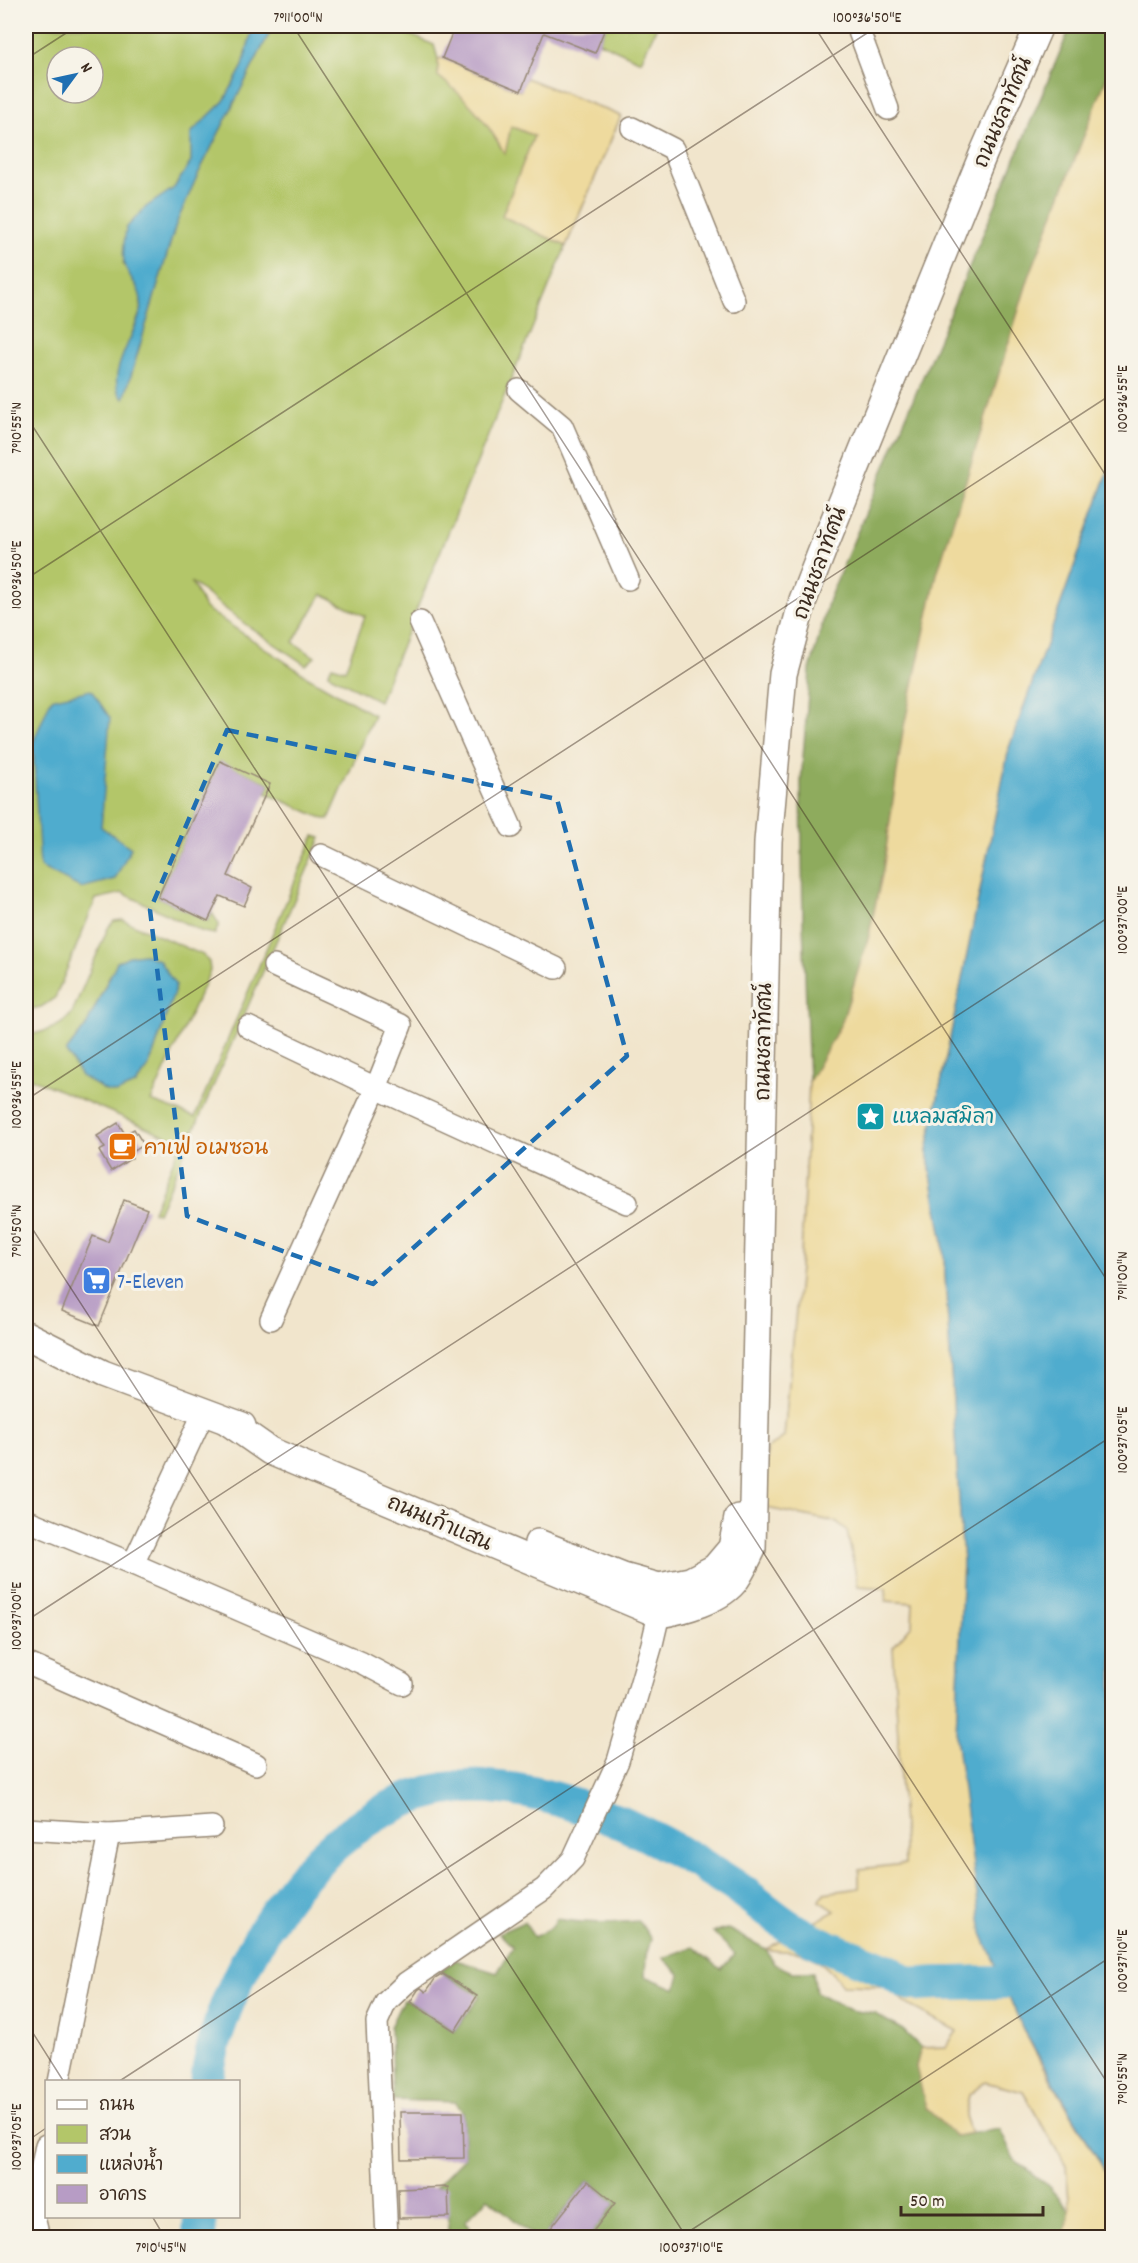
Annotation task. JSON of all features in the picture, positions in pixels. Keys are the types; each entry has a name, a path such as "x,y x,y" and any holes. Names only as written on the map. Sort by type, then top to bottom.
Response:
{"main road":[{"name":"ถนนชลาทัศน์","path":"659,1614 680,1610 709,1600 735,1582 752,1549 768,842 783,674 803,600 824,546 984,152 1039,26"},
{"name":"ถนนชลาทัศน์","path":"659,1587 690,1581 716,1568 732,1548 738,1524 761,1136"},
{"name":"ถนนเก้าแสน","path":"26,1335 103,1374 623,1577 659,1587"},
{"name":"ถนนเก้าแสน","path":"215,1416 270,1451 659,1614"}],"street":[{"path":"857,26 888,110"},
{"path":"632,128 673,149 734,301"},
{"path":"519,390 562,426 628,579"},
{"path":"420,622 511,827"},
{"path":"321,855 556,968"},
{"path":"271,1319 376,1088 401,1025 274,966"},
{"path":"248,1027 627,1203"},
{"path":"133,1564 215,1416"},
{"path":"26,1520 362,1663 402,1684"},
{"path":"387,2238 377,2022 386,2002 406,1983 544,1889 573,1859 618,1761 652,1644 659,1614 659,1587"},
{"path":"26,1663 256,1764"},
{"path":"26,1829 109,1834 212,1827"},
{"path":"59,2080 109,1834"},
{"path":"39,2238 33,2213 45,2150"}],"highlighted area":[{"path":"227,730 557,799 627,1056 373,1284 187,1216 150,910"}],"green space":[{"path":"26,26 253,26 243,66 224,101 191,133 191,162 174,188 146,207 123,263 141,293 140,313 121,362 124,399 176,224 198,174 273,26 390,26 434,45 438,59 438,76 476,110 504,153 511,126 534,136 502,216 566,246 379,701 328,674 332,666 345,670 365,616 322,594 293,642 315,657 306,665 245,624 191,582 205,608 308,677 374,715 329,819 324,819 266,793 270,784 220,762 158,897 208,921 212,913 219,924 215,934 203,932 123,893 96,899 55,998 41,1007 26,1010","holes":["104,780 101,827 131,848 81,888"]},
{"path":"606,26 657,26 641,61 599,42"},
{"path":"1071,26 1112,26 1112,64 1029,277 937,574 903,731 883,870 868,939 842,1022 809,1082 801,782 810,670 829,599"},
{"path":"314,836 321,838 158,1213 153,1211 181,1142 26,1076 26,1036 57,1026 72,1013 108,928 114,921 123,920 203,955 209,962 210,971 151,1101 195,1117","holes":["110,975 176,986 153,1055 146,1071 135,1085 66,1052 86,1026"]},
{"path":"557,1919 598,1923 639,1921 651,1939 646,1956 645,1976 676,1989 680,1974 663,1958 693,1947 721,1969 735,1954 713,1932 728,1929 766,1949 774,1964 792,1972 813,1972 816,1992 850,2010 875,2014 903,2030 921,2048 916,2067 955,2136 1000,2129 1014,2159 1048,2186 1070,2211 1063,2237 588,2237 615,2203 588,2181 543,2237 535,2237 488,2198 465,2221 476,2237 447,2237 449,2217 435,2188 464,2158 463,2112 455,2102 393,2100 390,2027 403,2000 410,2002 455,2031 480,1996 439,1971 456,1960 497,1973 513,1947 499,1933 524,1922 534,1937 551,1928"}],"sand":[{"path":"442,58 520,91 526,78 621,116 566,246 502,216 534,136 511,126 505,154 476,111 438,76 438,59"},
{"name":"แหลมสมิลา","path":"1112,64 1112,461 1009,748 927,1151 943,1243 963,1562 956,1737 1003,1982 1023,2029 1043,2067 1108,2176 1112,2189 1112,2237 1063,2237 1070,2211 1066,2166 1023,2092 985,2082 969,2095 965,2116 971,2133 955,2136 926,2108 916,2067 921,2048 946,2047 957,2031 910,2006 887,1986 843,1985 826,1967 805,1954 766,1949 835,1911 820,1901 824,1893 859,1888 859,1869 905,1864 893,1647 912,1625 913,1603 886,1601 886,1588 858,1586 847,1531 837,1522 766,1508 767,1449 784,1437 801,1257 809,1082 842,1022 868,939 883,870 903,731 937,574 1029,277"}],"water":[{"path":"253,26 273,26 198,174 176,224 124,399 118,391 118,370 137,323 141,304 138,290 124,261 126,228 146,207 174,188 191,162 191,133 224,101 243,66"},
{"path":"1112,461 1112,2189 1108,2176 1023,2029 982,1933 956,1737 963,1562 943,1243 927,1151 1009,748"},
{"path":"91,690 110,718 101,827 131,848 115,879 81,888 40,867 33,743 51,699"},
{"path":"143,954 159,960 176,986 146,1071 135,1085 116,1093 106,1091 81,1076 66,1052 86,1026 117,962 129,956"}],"building":[{"path":"455,26 606,26 595,53 544,33 521,91 442,58"},
{"path":"220,761 270,784 228,876 252,888 244,906 220,896 208,921 158,897"},
{"name":"คาเฟ่ อเมซอน","path":"118,1123 125,1134 134,1129 144,1145 129,1154 132,1158 111,1171 99,1151 105,1148 97,1136"},
{"name":"7-Eleven","path":"124,1200 147,1209 99,1326 62,1311 93,1236 108,1242"},
{"path":"443,1974 477,1996 455,2031 410,2002 418,1990 421,1988 426,1992 435,1979"},
{"path":"400,2112 463,2112 464,2158 401,2159"},
{"path":"588,2181 615,2203 588,2238 543,2238"},
{"path":"448,2187 449,2217 399,2218 398,2189"}],"waterway":[{"path":"207,2080 211,2055 219,2028 242,1971 272,1918 305,1874 334,1845 386,1809 405,1800 445,1789 481,1787 519,1790 557,1799 595,1812 632,1828 701,1865 809,1938 886,1970 909,1983 1003,1982"},
{"path":"199,2238 200,2218"}],"place":[{"name":"แหลมสมิลา","path":"871,1116"},
{"name":"คาเฟ่ อเมซอน","path":"123,1147"},
{"name":"7-Eleven","path":"96,1281"}]}
